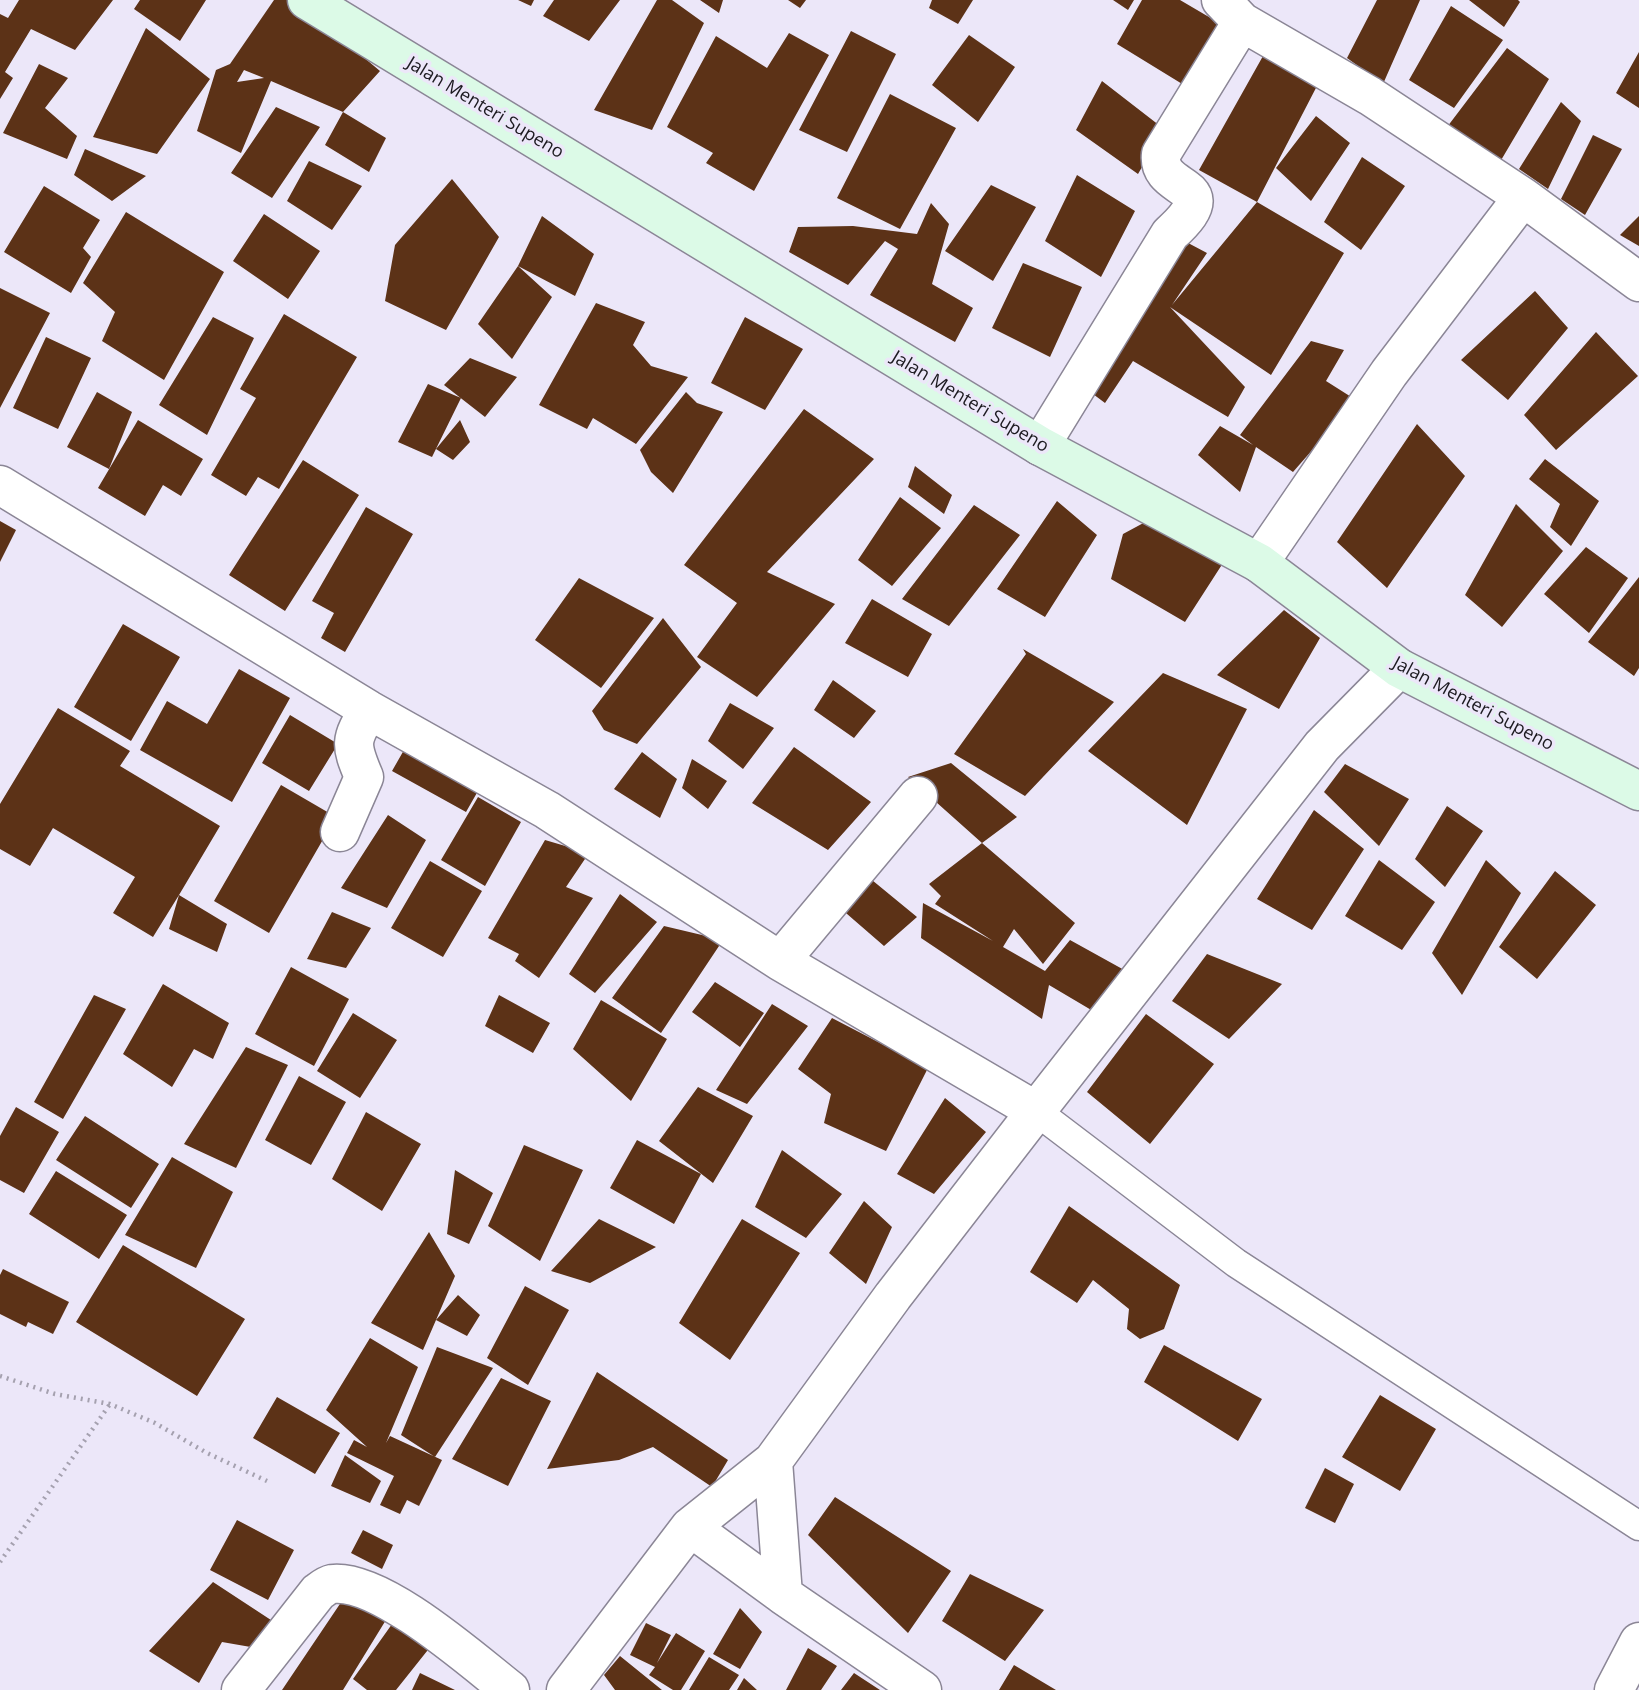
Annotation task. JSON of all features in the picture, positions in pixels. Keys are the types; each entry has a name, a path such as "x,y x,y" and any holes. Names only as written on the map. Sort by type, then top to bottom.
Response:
{"main road":[{"name":"Jalan Menteri Supeno","path":"307,0 1040,446 1259,563 1399,668 1639,791"}],"street":[{"path":"1040,446 1170,234 1193,212 1195,204 1192,195 1164,169 1160,162 1161,155 1231,11 1370,96 1523,197 1639,282"},
{"path":"1259,563 1389,373 1523,197"},
{"path":"0,485 369,710 547,810 780,961 1036,1111"},
{"path":"566,1690 690,1527 773,1461 893,1296 1322,747 1399,668"},
{"path":"340,832 364,777 352,745 354,734 369,710"},
{"path":"780,961 918,796"},
{"path":"773,1461 782,1595"},
{"path":"690,1527 782,1595 922,1690"},
{"path":"241,1690 318,1592 330,1584 359,1587 396,1605 449,1641 510,1690"},
{"path":"1614,1690 1639,1642"}],"lane":[{"path":"1036,1111 1236,1263 1639,1526"}],"path":[{"path":"0,1376 55,1394 110,1404 155,1423 207,1453 267,1481"},
{"path":"0,1562 110,1404"}],"building":[{"path":"19,0 113,0 75,50 31,29 5,72 13,78 0,99 0,14 8,18"},
{"path":"140,0 206,0 180,41 134,9"},
{"path":"274,0 295,0 380,71 343,112 271,81 241,153 197,131 216,70 230,64","holes":["244,70 264,78 237,82"]},
{"path":"518,0 534,0 531,6"},
{"path":"554,0 620,0 589,41 543,16"},
{"path":"657,0 672,0 704,23 652,130 594,110"},
{"path":"700,0 723,0 719,13"},
{"path":"788,0 806,0 800,8"},
{"path":"932,0 973,0 958,24 929,8"},
{"path":"1113,0 1134,0 1128,10"},
{"path":"1142,0 1180,0 1226,27 1192,90 1117,44"},
{"path":"1377,0 1420,0 1383,84 1347,58"},
{"path":"1469,0 1518,0 1520,2 1504,27"},
{"path":"1451,6 1503,40 1454,108 1409,80"},
{"path":"146,28 210,79 157,154 93,137"},
{"path":"851,31 896,54 847,152 799,130"},
{"path":"789,33 829,55 754,191 706,163 713,153 667,127 716,36 767,68"},
{"path":"969,35 1015,67 978,122 932,85"},
{"path":"1507,48 1549,79 1497,167 1441,135"},
{"path":"1639,52 1639,108 1616,93"},
{"path":"1263,56 1318,84 1257,202 1199,170"},
{"path":"39,64 68,78 45,108 77,136 67,159 3,133"},
{"path":"1102,81 1164,129 1138,174 1076,130"},
{"path":"890,94 956,128 900,229 837,198"},
{"path":"1561,102 1581,121 1548,189 1519,169"},
{"path":"276,107 320,127 272,198 231,173"},
{"path":"343,112 386,138 369,172 325,145"},
{"path":"1316,116 1350,143 1311,201 1276,168"},
{"path":"1593,135 1622,149 1585,215 1561,199"},
{"path":"85,149 146,176 112,201 74,175"},
{"path":"1362,157 1405,186 1361,250 1324,222"},
{"path":"309,161 362,186 332,230 287,201"},
{"path":"1077,175 1135,211 1101,277 1045,241"},
{"path":"452,179 499,237 446,330 385,301 395,245"},
{"path":"991,185 1036,207 993,281 945,251"},
{"path":"44,186 100,220 83,248 91,257 71,293 4,252"},
{"path":"1257,202 1344,253 1271,375 1170,307 1245,387 1228,417 1133,361 1105,403 1081,385 1173,235 1207,253 1172,305"},
{"path":"931,203 949,224 932,284 973,308 955,342 870,295 898,249 885,241 848,285 789,252 798,227 853,226 917,234"},
{"path":"126,212 224,272 164,380 102,341 115,312 83,283"},
{"path":"264,214 320,251 288,299 233,261"},
{"path":"542,216 594,254 575,296 518,266"},
{"path":"1639,216 1639,246 1620,235"},
{"path":"1023,263 1082,287 1050,357 992,328"},
{"path":"518,266 552,297 512,359 478,324"},
{"path":"0,288 50,313 0,408"},
{"path":"1535,291 1568,328 1508,400 1461,360"},
{"path":"596,303 645,322 633,345 651,366 688,377 636,444 593,418 587,429 539,405"},
{"path":"284,314 357,357 279,489 258,477 246,496 211,475 256,398 240,389"},
{"path":"213,317 254,338 207,435 159,405"},
{"path":"745,317 803,349 765,410 711,383"},
{"path":"1596,332 1638,376 1556,450 1524,415"},
{"path":"46,337 91,358 58,429 13,408"},
{"path":"1311,341 1344,350 1326,381 1356,400 1293,472 1256,447 1240,492 1198,455 1220,426 1253,445 1240,435"},
{"path":"470,358 517,377 485,417 444,385"},
{"path":"428,384 461,398 432,457 398,442"},
{"path":"97,392 132,412 109,469 67,447"},
{"path":"686,392 697,403 723,412 673,493 651,472 640,450"},
{"path":"804,409 874,459 767,572 835,604 757,697 697,657 737,603 684,565"},
{"path":"138,420 203,459 181,496 163,485 145,516 98,488"},
{"path":"460,420 470,442 453,460 436,449"},
{"path":"1417,424 1465,476 1387,588 1337,542"},
{"path":"1545,459 1599,501 1571,546 1550,527 1560,504 1529,479"},
{"path":"303,460 359,495 285,611 229,575"},
{"path":"915,466 952,495 944,514 908,487"},
{"path":"900,497 941,528 892,586 858,560"},
{"path":"1057,501 1097,535 1045,617 997,589"},
{"path":"1516,504 1563,551 1502,627 1465,595"},
{"path":"974,505 1020,535 949,626 902,599"},
{"path":"366,507 413,534 345,652 321,638 334,613 312,601"},
{"path":"1149,520 1223,563 1185,622 1111,579 1123,534"},
{"path":"0,521 16,530 0,562"},
{"path":"1586,547 1628,578 1589,633 1544,594"},
{"path":"1639,577 1639,668 1634,676 1588,642"},
{"path":"579,578 654,618 601,688 535,640"},
{"path":"872,599 932,634 908,677 845,643"},
{"path":"1284,610 1320,638 1279,709 1217,675"},
{"path":"663,618 701,667 637,744 604,730 592,711"},
{"path":"123,624 180,657 131,741 74,707"},
{"path":"1023,649 1114,702 1025,796 954,754 1026,654"},
{"path":"239,669 290,698 232,802 140,750 167,701 207,724"},
{"path":"1163,673 1247,709 1187,825 1088,751"},
{"path":"833,680 876,711 854,738 814,710"},
{"path":"730,703 774,728 743,769 708,741"},
{"path":"58,708 130,751 120,766 220,826 153,937 113,913 135,877 53,828 30,866 0,849 0,804"},
{"path":"290,715 338,744 309,791 262,763"},
{"path":"408,743 482,784 466,812 392,771"},
{"path":"794,747 871,802 828,850 752,803"},
{"path":"642,752 677,779 660,818 614,789"},
{"path":"692,759 727,781 708,809 682,788"},
{"path":"951,763 1017,817 982,843 908,777"},
{"path":"1345,764 1409,799 1379,846 1324,792"},
{"path":"281,785 336,817 269,933 214,901"},
{"path":"478,797 521,822 485,886 441,860"},
{"path":"1447,806 1483,831 1445,887 1415,859"},
{"path":"1314,810 1364,849 1312,930 1257,899"},
{"path":"388,815 426,840 387,908 341,888"},
{"path":"545,840 589,853 566,887 593,898 539,978 515,961 519,954 488,938"},
{"path":"982,843 1075,923 1043,964 1014,929 1003,947 1045,971 1070,940 1126,971 1098,1014 1049,985 1042,1019 921,938 923,903 993,941 935,904 941,896 929,884"},
{"path":"1379,860 1435,902 1402,950 1345,916"},
{"path":"1486,860 1521,893 1462,995 1432,953"},
{"path":"430,861 482,891 443,957 391,928"},
{"path":"861,871 917,917 884,946 839,907"},
{"path":"1555,871 1596,905 1537,979 1499,947"},
{"path":"620,894 657,922 595,993 569,974"},
{"path":"179,895 227,924 217,952 169,929"},
{"path":"332,912 371,928 346,968 307,959"},
{"path":"664,926 723,940 661,1033 612,998"},
{"path":"1207,954 1282,984 1229,1039 1172,1001"},
{"path":"291,967 349,999 314,1066 255,1034"},
{"path":"715,982 764,1013 740,1047 692,1012"},
{"path":"163,984 229,1023 213,1059 194,1049 172,1087 123,1054"},
{"path":"94,995 126,1009 63,1119 34,1102"},
{"path":"499,995 550,1023 533,1053 485,1026"},
{"path":"601,1000 667,1039 631,1101 573,1049"},
{"path":"772,1004 808,1026 747,1104 716,1090"},
{"path":"353,1013 397,1040 360,1098 317,1071"},
{"path":"1146,1014 1214,1064 1150,1144 1087,1092"},
{"path":"832,1018 928,1068 886,1151 824,1123 831,1094 798,1069"},
{"path":"246,1047 288,1065 236,1168 184,1144"},
{"path":"299,1076 346,1102 311,1165 265,1140"},
{"path":"698,1087 753,1116 713,1183 659,1141"},
{"path":"945,1098 986,1132 934,1194 897,1174"},
{"path":"16,1107 59,1132 24,1193 0,1180 0,1136"},
{"path":"366,1112 421,1144 382,1211 332,1179"},
{"path":"85,1116 159,1164 131,1208 56,1160"},
{"path":"637,1140 701,1174 674,1224 610,1188"},
{"path":"524,1145 583,1170 540,1261 488,1226"},
{"path":"782,1150 842,1194 806,1238 755,1207"},
{"path":"172,1157 233,1192 196,1268 125,1235"},
{"path":"455,1170 493,1193 469,1244 447,1234"},
{"path":"56,1171 127,1215 99,1259 29,1214"},
{"path":"864,1201 892,1227 866,1284 829,1253"},
{"path":"1069,1206 1180,1285 1164,1329 1140,1339 1127,1329 1129,1309 1093,1280 1077,1303 1030,1272"},
{"path":"599,1219 656,1247 590,1283 551,1271"},
{"path":"742,1219 800,1253 730,1360 679,1323"},
{"path":"429,1232 455,1276 423,1350 371,1323"},
{"path":"123,1245 245,1319 197,1396 76,1322"},
{"path":"3,1269 69,1302 53,1334 28,1322 26,1327 0,1314 0,1275"},
{"path":"525,1286 569,1310 528,1385 487,1358"},
{"path":"458,1295 480,1315 467,1336 436,1320"},
{"path":"370,1338 418,1367 386,1443 390,1436 442,1460 419,1506 407,1500 400,1514 380,1505 394,1476 347,1453 354,1440 367,1447 326,1410"},
{"path":"1164,1345 1262,1399 1238,1441 1144,1382"},
{"path":"437,1347 493,1368 435,1457 401,1435"},
{"path":"597,1372 728,1460 712,1487 653,1447 619,1460 547,1469"},
{"path":"501,1378 551,1401 508,1486 452,1459"},
{"path":"1380,1395 1436,1429 1400,1491 1342,1457"},
{"path":"277,1397 340,1433 315,1474 253,1438"},
{"path":"345,1455 381,1481 370,1503 331,1486"},
{"path":"1325,1468 1354,1484 1335,1523 1305,1508"},
{"path":"835,1497 951,1571 908,1633 808,1535"},
{"path":"237,1520 294,1550 268,1600 210,1570"},
{"path":"363,1530 393,1545 382,1569 351,1553"},
{"path":"970,1574 1044,1610 1005,1661 942,1621"},
{"path":"213,1582 274,1622 268,1650 222,1642 199,1683 149,1651"},
{"path":"350,1589 389,1615 343,1690 282,1690"},
{"path":"740,1608 762,1632 740,1669 713,1654"},
{"path":"402,1610 439,1636 396,1690 367,1690 353,1679"},
{"path":"646,1623 671,1635 657,1663 676,1633 705,1651 681,1690 673,1690 649,1675 655,1667 630,1655"},
{"path":"808,1648 837,1666 821,1690 786,1690"},
{"path":"620,1656 662,1690 615,1690 604,1675"},
{"path":"709,1657 739,1675 729,1690 689,1690"},
{"path":"1014,1665 1056,1690 999,1690"},
{"path":"420,1673 455,1690 412,1690"},
{"path":"854,1673 880,1690 841,1690"},
{"path":"744,1678 757,1690 737,1690"}]}
